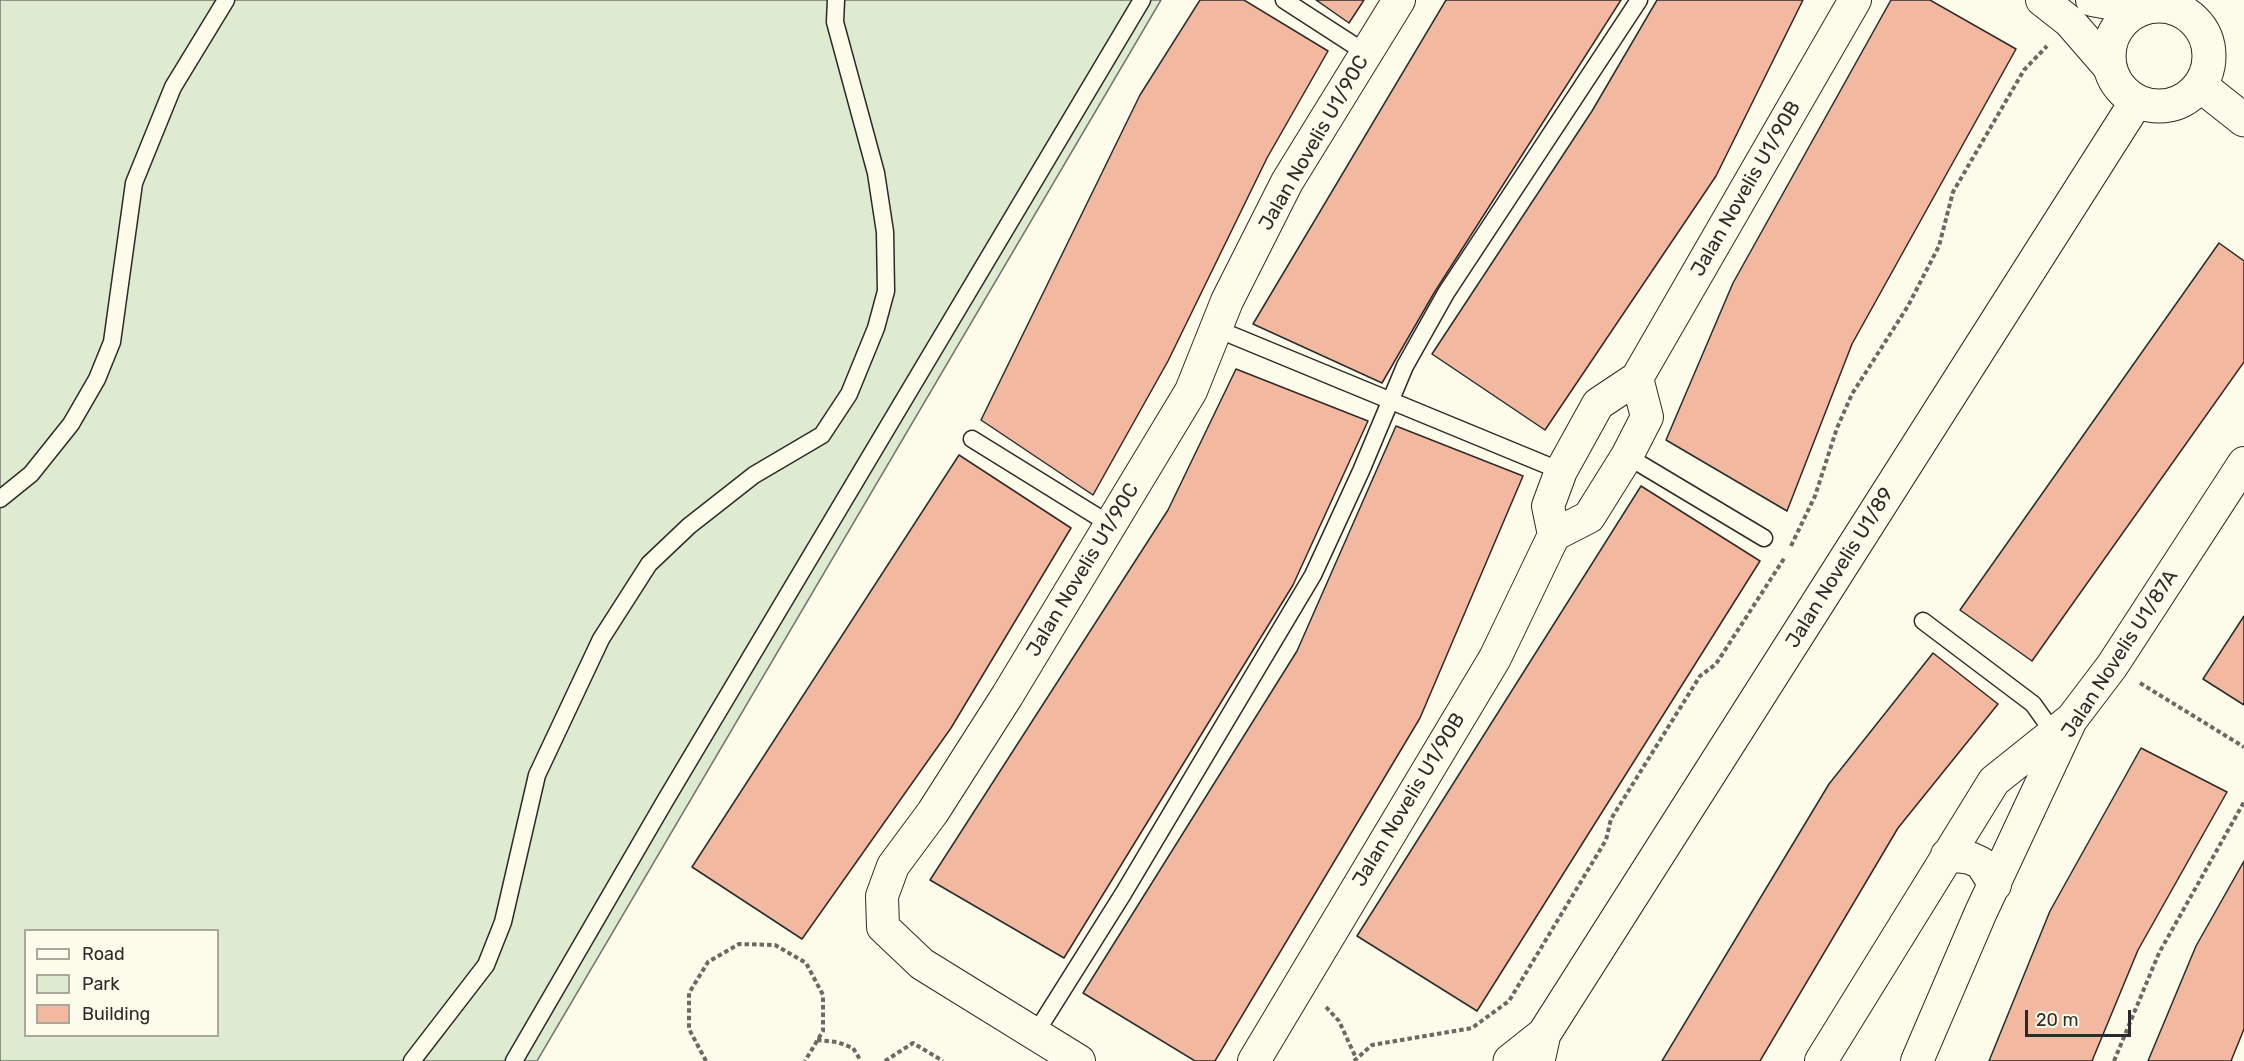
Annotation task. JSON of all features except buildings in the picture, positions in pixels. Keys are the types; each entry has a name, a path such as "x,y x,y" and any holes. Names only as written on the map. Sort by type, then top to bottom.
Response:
{"street":[{"name":"Jalan Novelis U1/90C","path":"1079,1061 922,964 883,927 882,896 893,866 933,812 970,754 1191,391 1227,300 1287,182 1399,0"},
{"name":"Jalan Novelis U1/90B","path":"1254,1061 1296,987 1495,658 1554,535 1548,506 1561,471 1598,404 1637,378 1855,0"},
{"path":"2042,0 2070,22 2109,67 2118,87 2136,102 2159,107 2182,102 2200,86 2210,63 2207,39 2194,19 2175,3 2140,9 2121,22 2110,44 2109,67"},
{"path":"2092,0 2140,9"},
{"path":"2200,86 2244,120"},
{"name":"Jalan Novelis U1/89","path":"1510,1061 1541,1048 2136,102"},
{"path":"1554,535 1590,517 1627,456 1647,417 1637,378"},
{"name":"Jalan Novelis U1/87A","path":"1917,1061 2062,730 2112,666 2244,463"},
{"path":"1821,1061 1994,781 2062,730"},
{"path":"1947,855 1970,858 1981,863 1995,885"}],"lane":[{"path":"0,499 31,474 71,424 97,378 112,342 134,183 173,87 226,0"},
{"path":"412,1061 486,965 503,922 537,775 613,620 649,564 689,526 754,475 822,435 849,394 876,328 886,291 885,232 876,173 835,22 836,0"},
{"path":"514,1061 1142,0"},
{"path":"1284,0 1366,53"},
{"path":"1035,1034 1129,884 1313,575 1405,366 1446,293 1640,0"},
{"path":"1216,329 1561,471"},
{"path":"972,439 1111,525"},
{"path":"1627,456 1764,538"},
{"path":"1923,621 2033,704 2062,730"}],"path":[{"path":"1296,987 1322,1003 1339,1021 1355,1059 1372,1045 1472,1028 1509,1001 1606,840 1611,819 1700,676 1716,664 1788,552 1815,496 1837,428 1852,394 1908,306 1939,246 1953,192 2024,70 2070,22"},
{"path":"2112,666 2244,747"},
{"path":"2114,1061 2158,953 2244,802"},
{"path":"706,1061 689,1029 689,993 708,962 739,944 775,945 806,963 823,995 823,1031 805,1061"},
{"path":"817,1040 837,1042 853,1048 861,1061"},
{"path":"885,1061 913,1043 943,1061"}],"green space":[{"path":"0,0 1161,0 537,1061 0,1061"}]}
